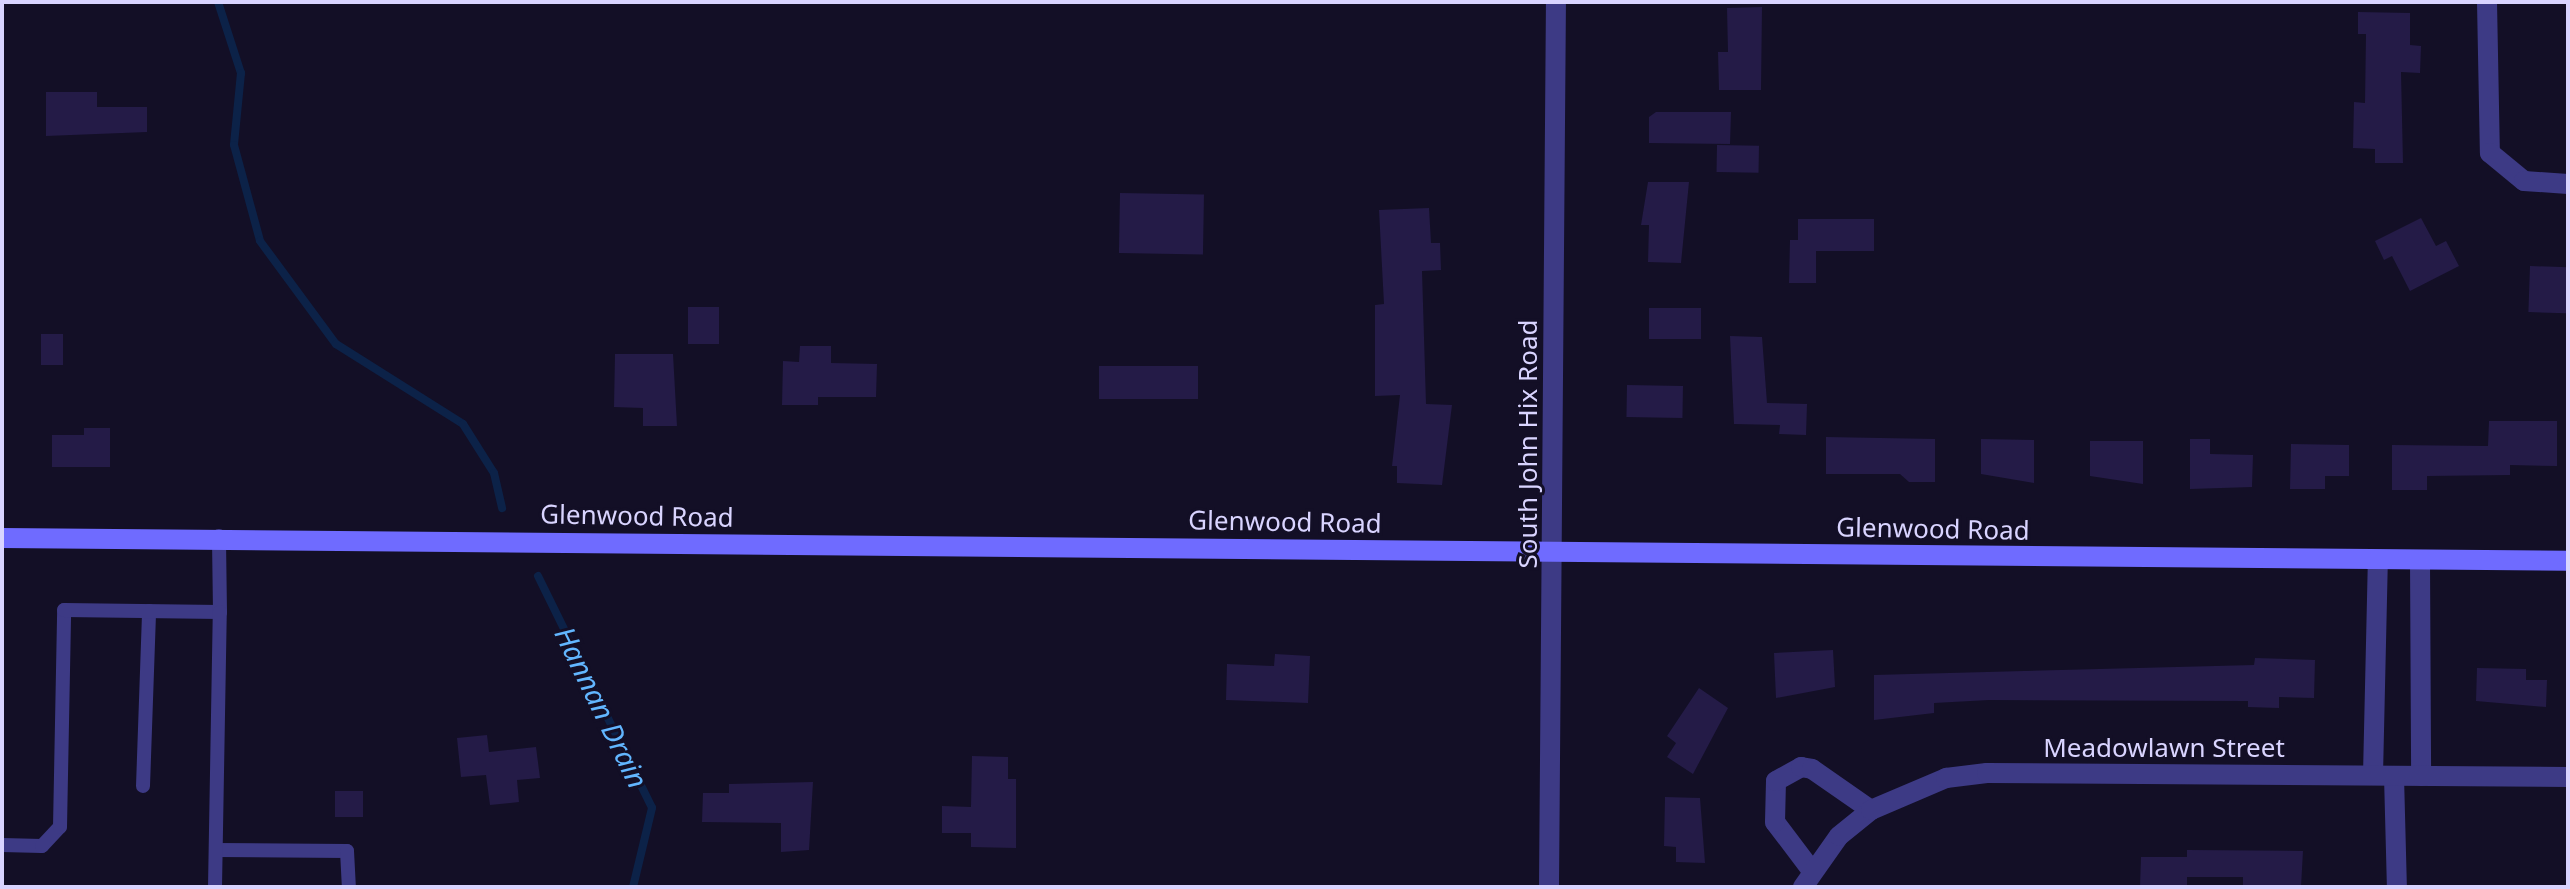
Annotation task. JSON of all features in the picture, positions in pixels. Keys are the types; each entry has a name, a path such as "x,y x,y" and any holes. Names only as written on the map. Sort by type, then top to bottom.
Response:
{"street":[{"name":"South John Hix Road","path":"1549,887 1555,551 1556,2"},
{"path":"2487,2 2485,135 2497,165 2524,181 2568,184"},
{"name":"Glenwood Road","path":"2,538 219,536 2568,561"},
{"path":"2373,775 2378,560"},
{"path":"2420,560 2421,776"},
{"path":"1808,879 1775,822 1776,781 1801,767 1812,769 1871,810"},
{"name":"Meadowlawn Street","path":"1808,879 1871,810 1946,778 1987,773 2568,777"},
{"path":"2394,776 2397,887"}],"lane":[{"path":"215,887 219,536"},
{"path":"2,845 42,846 60,827 64,610 220,612"},
{"path":"143,786 149,611"},
{"path":"216,850 347,851 349,887"}],"building":[{"path":"1762,7 1761,90 1719,90 1718,52 1728,52 1727,8"},
{"path":"2358,12 2410,13 2410,45 2421,46 2420,73 2401,72 2403,163 2375,163 2375,149 2353,148 2354,102 2365,103 2366,34 2358,34"},
{"path":"46,92 97,92 97,107 147,107 147,132 46,136"},
{"path":"1656,112 1731,112 1730,144 1649,143 1649,117"},
{"path":"1717,145 1759,146 1759,173 1717,172"},
{"path":"1648,182 1689,182 1681,263 1648,262 1649,225 1641,225"},
{"path":"1120,193 1204,194 1203,254 1119,253"},
{"path":"1429,208 1431,243 1440,243 1441,270 1422,271 1426,404 1452,405 1442,485 1397,483 1397,466 1392,466 1400,395 1375,396 1375,305 1384,304 1379,210"},
{"path":"2421,218 2436,246 2446,241 2459,266 2410,291 2392,256 2384,260 2375,241"},
{"path":"1798,219 1874,219 1874,251 1816,251 1816,283 1789,283 1790,240 1798,240"},
{"path":"2530,266 2568,267 2566,313 2528,312"},
{"path":"688,307 719,307 719,344 688,344"},
{"path":"1649,308 1701,308 1701,339 1649,339"},
{"path":"41,334 63,334 63,365 41,365"},
{"path":"1730,336 1762,337 1767,403 1807,404 1806,435 1779,434 1780,425 1734,424"},
{"path":"800,346 831,346 831,363 877,364 876,397 818,397 818,405 782,405 783,361 799,362"},
{"path":"615,354 673,354 677,426 643,426 643,408 614,407"},
{"path":"1099,366 1198,366 1198,399 1099,399"},
{"path":"1627,385 1683,386 1682,418 1626,417"},
{"path":"2489,421 2557,421 2557,466 2510,465 2510,475 2427,476 2427,490 2392,490 2392,445 2488,446"},
{"path":"84,428 110,428 110,467 52,467 52,435 84,435"},
{"path":"1826,437 1935,439 1935,482 1909,482 1900,474 1826,474"},
{"path":"1981,439 2034,440 2034,483 1981,474"},
{"path":"2190,439 2210,439 2210,454 2253,455 2252,487 2190,489"},
{"path":"2090,441 2143,441 2143,484 2090,476"},
{"path":"2291,444 2349,445 2349,476 2325,476 2325,489 2290,489"},
{"path":"1833,650 1835,687 1776,698 1774,653"},
{"path":"1275,654 1310,656 1308,703 1226,700 1227,664 1274,666"},
{"path":"2255,658 2315,660 2314,698 2279,697 2279,708 2248,707 2248,701 1989,700 1934,703 1934,713 1874,720 1874,675 2254,665"},
{"path":"2477,668 2526,669 2526,680 2547,680 2546,707 2476,701"},
{"path":"1699,688 1728,708 1693,774 1667,757 1676,743 1667,736"},
{"path":"487,735 489,752 536,747 540,778 517,780 519,802 490,805 486,775 461,777 457,738"},
{"path":"972,756 1008,757 1008,779 1016,779 1016,848 971,847 971,833 942,833 942,806 971,807"},
{"path":"813,782 809,850 781,852 781,823 702,822 703,793 729,793 729,784"},
{"path":"335,791 363,791 363,817 335,817"},
{"path":"1665,797 1700,798 1705,863 1676,862 1676,847 1664,846"},
{"path":"2187,850 2303,851 2301,887 2243,887 2243,877 2187,877 2187,887 2140,887 2141,857 2187,857"}],"waterway":[{"name":"Hannan Drain","path":"218,2 241,73 234,145 260,241 336,344 463,424 494,473 502,508"},
{"name":"Hannan Drain","path":"538,576 652,808 633,887"}]}
